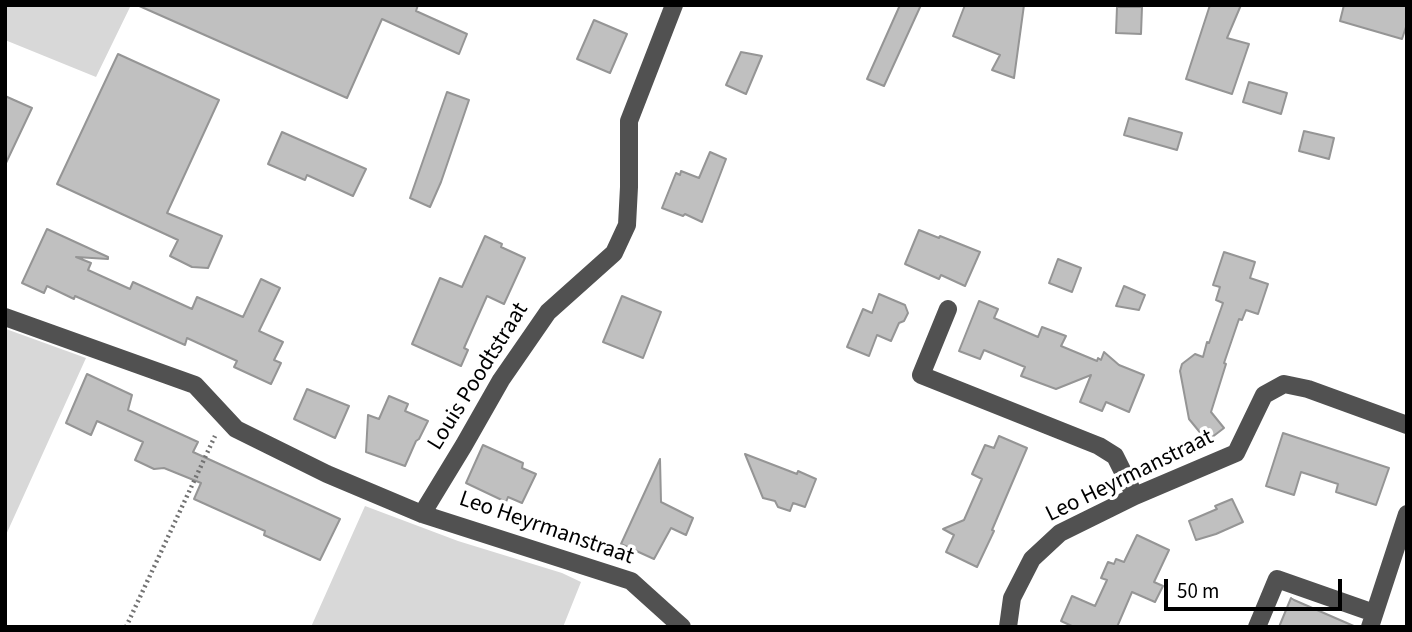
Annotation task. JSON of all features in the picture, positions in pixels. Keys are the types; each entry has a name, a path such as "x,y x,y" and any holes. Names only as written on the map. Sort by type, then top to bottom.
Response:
{"street":[{"name":"Louis Poodtstraat","path":"422,514 501,380 548,312 614,253 627,225 629,121 674,5"},
{"path":"948,309 921,375 1099,446 1115,456 1135,496"},
{"name":"Leo Heyrmanstraat","path":"5,317 195,385 236,429 327,474 422,514 631,581 682,627"},
{"name":"Leo Heyrmanstraat","path":"1008,627 1012,598 1032,559 1060,533 1135,496 1236,453 1264,395 1284,384 1308,389 1407,425"},
{"path":"1257,627 1278,579 1372,620 1407,514"}],"path":[{"path":"127,627 224,416"}],"shaded area":[{"path":"5,5 131,5 96,77 5,40"},
{"path":"6,329 86,358 5,537 5,331"},
{"path":"365,506 458,541 562,573 581,582 563,627 311,627"}],"building":[{"path":"137,5 418,5 416,11 467,34 459,54 382,19 347,98"},
{"path":"900,5 921,5 884,86 867,79"},
{"path":"965,5 1024,5 1014,78 992,70 1000,55 953,36"},
{"path":"1210,5 1241,5 1227,38 1249,44 1232,94 1186,79"},
{"path":"1344,5 1407,5 1407,24 1402,39 1340,21"},
{"path":"1117,7 1142,7 1141,34 1116,33"},
{"path":"594,20 627,34 610,73 577,59"},
{"path":"741,52 762,56 746,94 726,85"},
{"path":"118,54 219,100 167,213 222,236 208,268 192,267 170,256 178,240 57,184"},
{"path":"1249,82 1287,93 1281,114 1243,102"},
{"path":"447,92 469,100 430,207 410,198"},
{"path":"5,96 32,108 5,165"},
{"path":"1129,118 1182,133 1177,150 1124,135"},
{"path":"1304,131 1334,138 1329,159 1299,151"},
{"path":"282,132 366,169 353,196 307,175 305,180 268,164"},
{"path":"710,152 726,159 702,222 662,208 676,173 680,175 681,171 699,178"},
{"path":"47,229 108,257 76,257 91,263 88,270 130,289 133,282 192,309 197,297 243,317 261,279 280,288 259,331 283,342 274,360 281,363 271,384 234,367 237,361 187,338 185,345 75,296 74,299 47,286 44,293 22,283"},
{"path":"919,230 980,252 965,286 941,275 939,279 905,264"},
{"path":"485,236 525,258 504,304 487,296 464,348 468,350 461,366 412,344 440,278 462,287"},
{"path":"1224,252 1255,262 1250,278 1268,284 1258,314 1246,310 1242,320 1239,319 1211,412 1224,428 1207,441 1189,419 1180,371 1182,364 1195,354 1203,357 1207,342 1209,343 1223,303 1216,300 1220,287 1213,285"},
{"path":"1058,259 1081,268 1072,292 1049,283"},
{"path":"1124,286 1145,295 1139,310 1116,306"},
{"path":"879,294 905,305 908,313 904,321 899,323 891,341 877,335 869,356 847,347 863,309 872,313"},
{"path":"622,296 661,312 643,358 603,342"},
{"path":"979,301 998,309 994,318 1038,337 1042,327 1066,336 1061,346 1097,361 1098,358 1101,360 1104,352 1119,365 1144,375 1129,412 1106,402 1102,411 1080,402 1091,375 1056,389 1021,376 1025,367 984,350 980,359 959,351"},
{"path":"87,374 132,395 128,410 198,442 193,452 340,519 320,560 264,535 265,531 194,499 201,483 164,468 154,469 135,460 143,442 97,421 91,435 66,423"},
{"path":"307,389 349,406 335,438 294,419"},
{"path":"389,396 408,404 405,411 428,421 405,466 366,452 368,415 379,419"},
{"path":"1283,433 1389,468 1376,505 1336,492 1338,484 1301,472 1294,495 1266,486"},
{"path":"999,436 1027,448 977,567 946,552 954,535 943,529 964,520 982,479 972,474 985,445 994,448"},
{"path":"483,445 523,463 522,468 536,474 522,503 508,497 506,502 466,483"},
{"path":"745,454 816,479 805,507 793,503 790,511 778,507 775,501 763,498"},
{"path":"660,459 661,502 693,518 686,535 671,528 654,559 621,544"},
{"path":"1232,499 1243,522 1196,540 1189,521"},
{"path":"1137,535 1169,550 1154,582 1163,586 1155,602 1132,592 1117,627 1074,627 1061,621 1072,596 1095,606 1107,580 1101,578 1108,562 1114,564 1116,559 1124,562"},
{"path":"1291,598 1294,600 1356,627 1279,627"}]}
